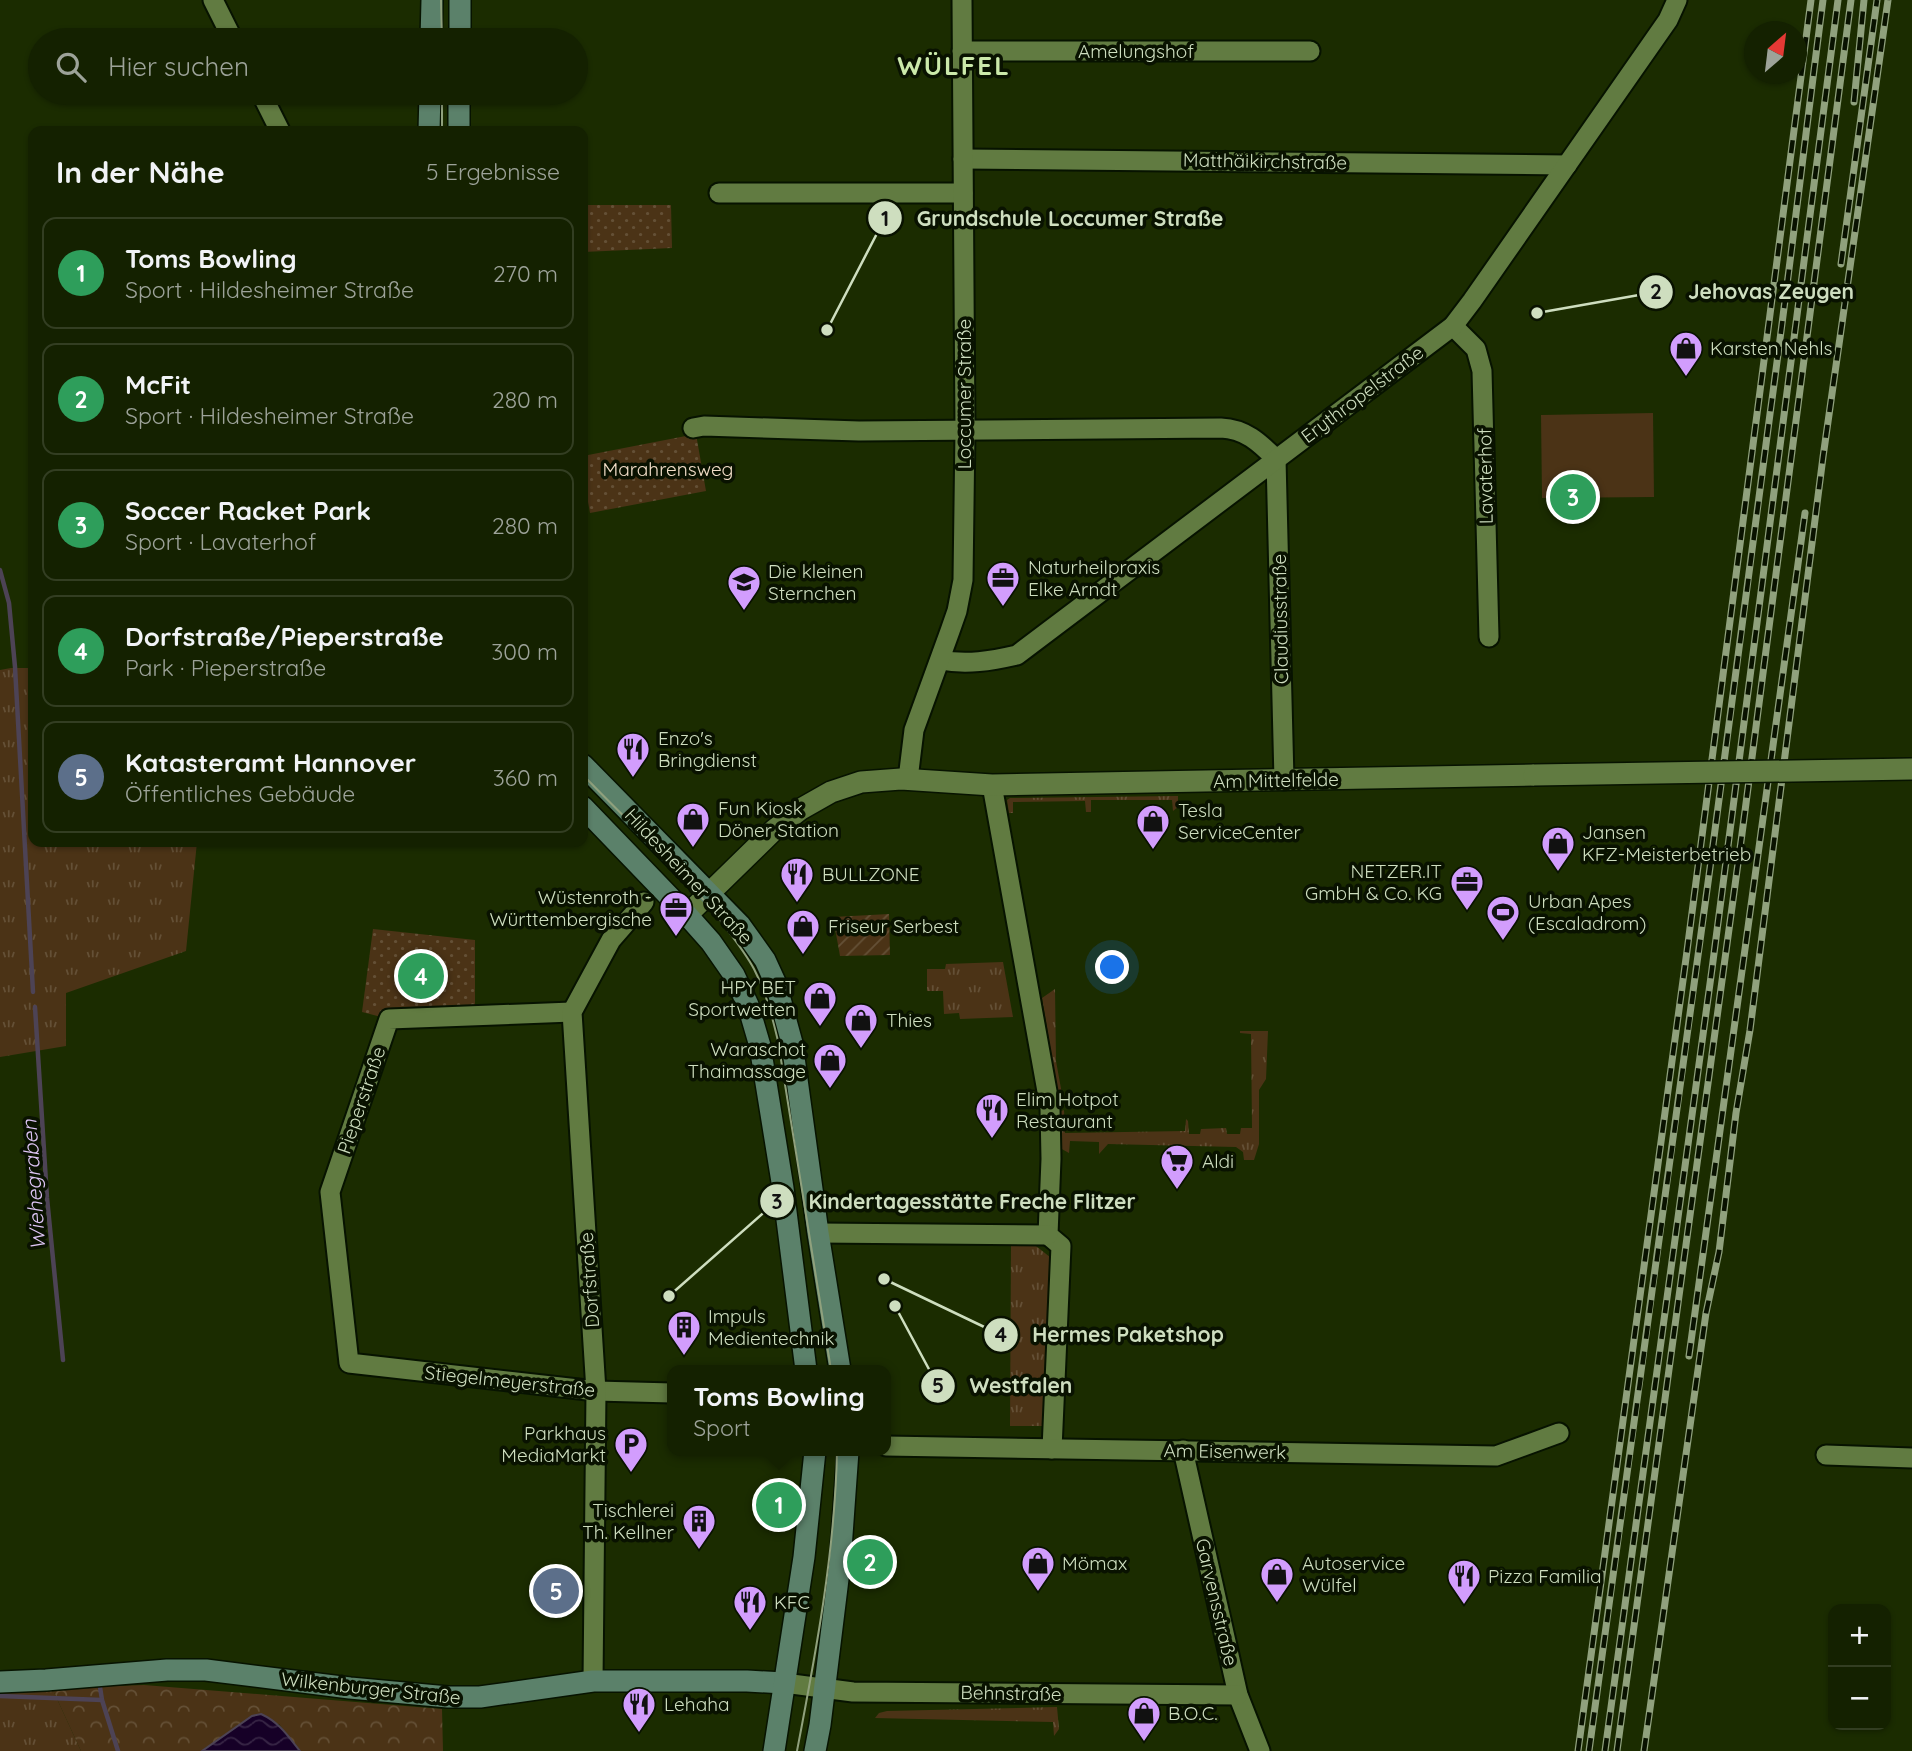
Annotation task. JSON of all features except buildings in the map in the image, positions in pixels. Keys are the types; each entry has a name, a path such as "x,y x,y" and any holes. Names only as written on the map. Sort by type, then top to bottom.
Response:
{"main road":[{"path":"431,28 432,0"},
{"path":"460,0 460,28"},
{"path":"429,126 430,105"},
{"path":"459,126 460,105"},
{"name":"Hildesheimer Straße","path":"588,770 740,925 765,960 776,984 792,1043 818,1233 840,1365"},
{"name":"Hildesheimer Straße","path":"588,812 711,942 734,975 748,1005 760,1046 783,1188 805,1365"},
{"path":"774,1751 804,1558 814,1456"},
{"path":"815,1751 840,1563 848,1456"},
{"name":"Wilkenburger Straße","path":"0,1682 206,1670 448,1697 480,1697 593,1681 784,1683"}],"street":[{"path":"213,0 227,28"},
{"name":"Loccumer Straße","path":"908,779 914,730 957,611 963,580 965,430 962,0"},
{"name":"Erythropelstraße","path":"940,660 957,663 989,662 1017,655 1453,326 1668,20 1677,0"},
{"name":"Amelungshof","path":"962,51 1310,51"},
{"path":"267,105 278,126"},
{"name":"Matthäikirchstraße","path":"963,159 1567,164"},
{"path":"719,193 963,193"},
{"name":"Lavaterhof","path":"1453,326 1476,349 1482,371 1489,637"},
{"path":"693,428 704,426 859,431 1236,429 1256,439 1276,458"},
{"name":"Claudiusstraße","path":"1276,458 1284,780"},
{"name":"Am Mittelfelde","path":"687,915 774,831 801,809 831,792 862,782 908,779 992,785 1912,769"},
{"path":"992,785 1050,1108 1048,1235"},
{"path":"572,1012 611,940 644,902"},
{"name":"Pieperstraße","path":"349,1363 330,1192 389,1019 572,1012"},
{"name":"Dorfstraße","path":"572,1012 596,1391 593,1681"},
{"path":"818,1233 1048,1235 1061,1246 1052,1450"},
{"name":"Stiegelmeyerstraße","path":"349,1363 596,1391 667,1393"},
{"name":"Am Eisenwerk","path":"891,1446 1496,1456 1559,1433"},
{"name":"Garvensstraße","path":"1182,1450 1238,1695 1260,1751"},
{"path":"1825,1455 1912,1458"},
{"name":"Behnstraße","path":"784,1683 853,1692 1238,1695"}],"green space":[{"path":"588,205 671,205 672,248 588,252"},
{"path":"1653,413 1654,497 1542,498 1541,415"},
{"name":"Marahrensweg","path":"696,434 706,491 590,513 588,455"},
{"path":"28,668 28,847 196,847 186,951 66,993 66,1046 0,1057 0,670"},
{"path":"1178,796 1178,807 1173,811 1172,800 1091,800 1091,812 1086,812 1085,801 1013,802 1013,813 1009,813 1007,800 1010,798"},
{"path":"889,914 890,955 840,956 833,917"},
{"path":"373,929 475,940 475,1016 389,1019 362,1012"},
{"path":"1003,962 1013,1017 960,1019 959,1013 944,1014 943,991 927,991 927,969 945,969 946,964"},
{"path":"1055,989 1056,1061 1064,1105 1060,1105 1042,998"},
{"path":"1240,1031 1268,1031 1266,1079 1259,1090 1259,1144 1254,1160 1244,1160 1243,1152 1236,1147 1108,1144 1099,1154 1099,1142 1070,1141 1069,1153 1060,1148 1061,1111 1064,1110 1065,1133 1185,1131 1186,1119 1189,1134 1200,1134 1201,1129 1226,1128 1227,1134 1240,1134 1241,1128 1252,1128 1251,1034"},
{"path":"1011,1246 1036,1246 1055,1261 1048,1426 1010,1426"},
{"path":"0,1682 52,1688 81,1751 0,1751"},
{"path":"144,1685 442,1709 443,1751 300,1751 279,1724 206,1747 202,1751 81,1751 52,1688"},
{"path":"1057,1707 1059,1729 1054,1736 1053,1722 875,1718 879,1713 887,1711"}],"water":[{"path":"261,1714 278,1725 300,1751 202,1751 252,1716"}],"waterway":[{"name":"Wiehegraben","path":"0,570 9,603 15,667 33,992"},
{"name":"Wiehegraben","path":"35,1007 47,1198 63,1360"},
{"path":"100,1687 118,1751"},
{"path":"0,1696 102,1700"}],"tram line":[{"path":"441,0 442,28"},
{"path":"442,105 442,126"},
{"path":"588,780 671,863 704,901 742,950 762,986 778,1041 830,1365"},
{"path":"797,1751 833,1527 837,1456"}],"railway":[{"path":"1578,1751 1687,951 1811,0"},
{"path":"1589,1751 1726,748 1823,0"},
{"path":"1605,1751 1712,969 1838,0"},
{"path":"1617,1751 1742,834 1851,0"},
{"path":"1854,102 1864,0"},
{"path":"1841,264 1877,0"},
{"path":"1644,1751 1706,1313 1719,1252 1736,1113 1750,1030 1823,457 1888,0"},
{"path":"1689,1356 1805,513"}],"place":[{"name":"Jehovas Zeugen","path":"1537,313"},
{"name":"Grundschule Loccumer Straße","path":"827,330"},
{"name":"Karsten Nehls","path":"1686,378"},
{"name":"Soccer Racket Park","path":"1573,497"},
{"name":"Naturheilpraxis Elke Arndt","path":"1003,608"},
{"name":"Die kleinen Sternchen","path":"744,612"},
{"name":"Enzo's Bringdienst","path":"633,779"},
{"name":"Fun Kiosk Döner Station","path":"693,849"},
{"name":"Tesla ServiceCenter","path":"1153,851"},
{"name":"Jansen KFZ-Meisterbetrieb","path":"1558,873"},
{"name":"BULLZONE","path":"797,904"},
{"name":"NETZER.IT GmbH & Co. KG","path":"1467,912"},
{"name":"Wüstenroth - Württembergische","path":"676,938"},
{"name":"Urban Apes (Escaladrom)","path":"1503,942"},
{"name":"Friseur Serbest","path":"803,956"},
{"name":"Dorfstraße/Pieperstraße","path":"421,976"},
{"name":"HPY BET Sportwetten","path":"820,1028"},
{"name":"Thies","path":"861,1050"},
{"name":"Waraschot Thaimassage","path":"830,1090"},
{"name":"Elim Hotpot Restaurant","path":"992,1140"},
{"name":"Aldi","path":"1177,1191"},
{"name":"Hermes Paketshop","path":"884,1279"},
{"name":"Kindertagesstätte Freche Flitzer","path":"669,1296"},
{"name":"Westfalen","path":"895,1306"},
{"name":"Impuls Medientechnik","path":"684,1357"},
{"name":"Parkhaus MediaMarkt","path":"631,1474"},
{"name":"Toms Bowling","path":"779,1505"},
{"name":"Tischlerei Th. Kellner","path":"699,1551"},
{"name":"McFit","path":"870,1562"},
{"name":"Katasteramt Hannover","path":"556,1591"},
{"name":"Mömax","path":"1038,1593"},
{"name":"Autoservice Wülfel","path":"1277,1604"},
{"name":"Pizza Familia","path":"1464,1606"},
{"name":"KFC","path":"750,1632"},
{"name":"Lehaha","path":"639,1734"},
{"name":"B.O.C.","path":"1144,1743"}],"district":[{"name":"WÜLFEL","path":"954,65"}]}
